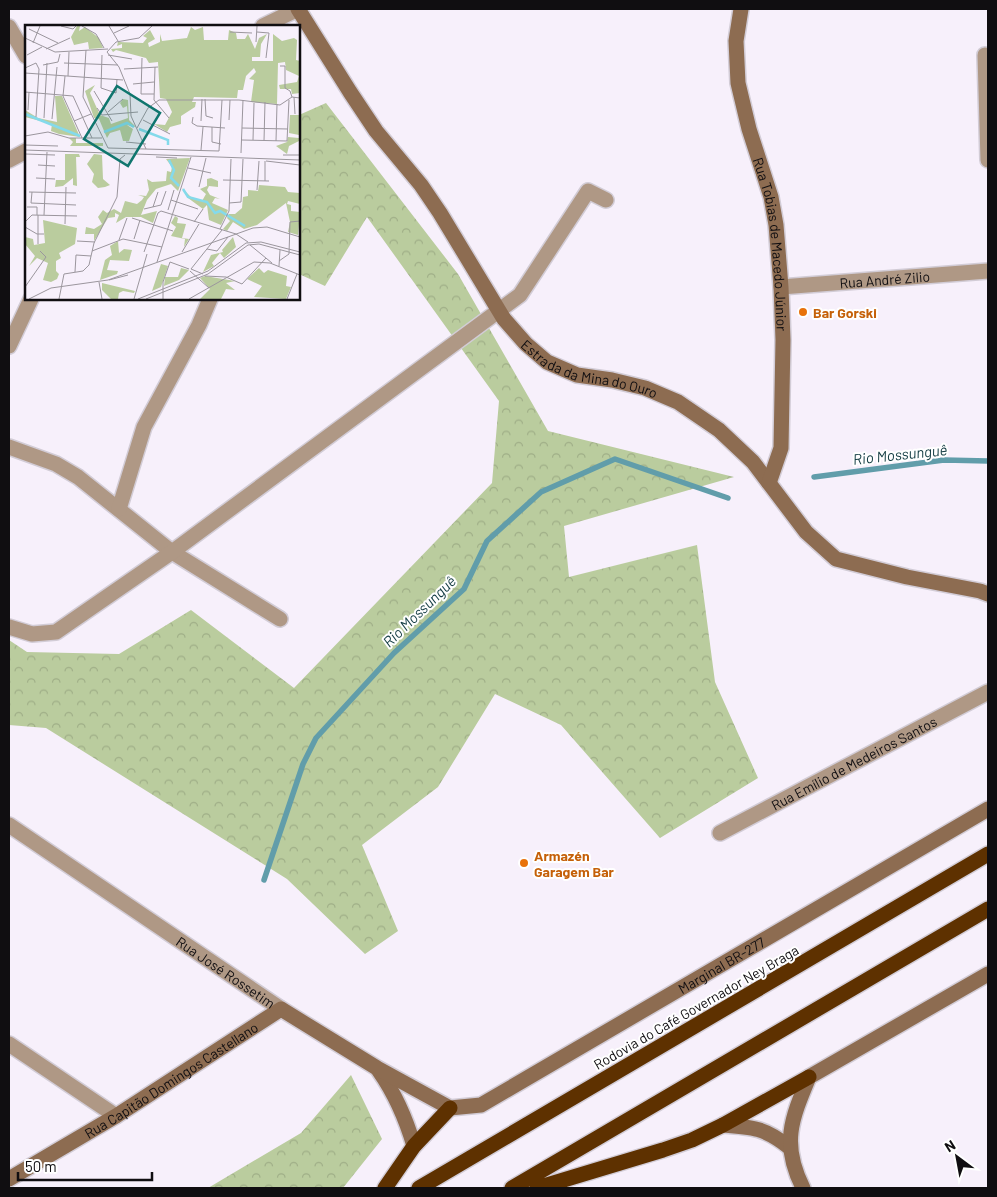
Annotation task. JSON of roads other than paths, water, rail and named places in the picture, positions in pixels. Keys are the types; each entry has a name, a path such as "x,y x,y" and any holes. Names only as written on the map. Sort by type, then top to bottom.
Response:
{"highway":[{"name":"Rodovia do Café Governador Ney Braga","path":"419,1188 988,854"},
{"path":"512,1188 988,909"},
{"path":"537,1188 676,1146 723,1125 809,1077"},
{"path":"385,1188 414,1146 450,1108"}],"street":[{"path":"265,25 298,9"},
{"name":"Estrada da Mina do Ouro","path":"298,9 376,131 420,185 440,214 504,318 526,344 547,362 577,375 612,380 645,388 678,402 719,430 753,462 806,532 836,559 907,577 988,594"},
{"name":"Rua Tobias de Macedo Júnior","path":"741,9 736,41 738,83 749,129 771,197 776,225 784,340 781,448 769,483"},
{"path":"9,27 25,54"},
{"path":"985,55 988,160"},
{"path":"9,160 25,152"},
{"path":"9,627 32,634 56,632 172,552 520,295 588,191 606,200"},
{"name":"Rua André Zilio","path":"780,287 988,271"},
{"path":"9,346 31,300"},
{"path":"119,510 144,427 199,325 210,300"},
{"path":"9,447 63,468 78,477 172,552 280,618"},
{"name":"Rua Emílio de Medeiros Santos","path":"720,833 988,692"},
{"name":"Marginal BR-277","path":"450,1108 481,1105 988,809"},
{"name":"Rua José Rossetim","path":"9,825 281,1010 377,1068 450,1108"},
{"path":"803,1188 792,1163 789,1147 796,1108 809,1077 988,974"},
{"name":"Rua Capitão Domingos Castellano","path":"9,1179 116,1116 281,1010"},
{"path":"9,1044 116,1116"},
{"path":"377,1068 393,1092 406,1118 414,1146"},
{"path":"723,1125 763,1130 775,1136 789,1147"}],"waterway":[{"name":"Rio Mossunguê","path":"264,880 303,764 316,738 394,653 464,589 487,541 541,492 615,459 728,498"},
{"name":"Rio Mossunguê","path":"814,477 944,460 988,461"}],"place":[{"name":"Bar Gorski","path":"803,312"},
{"name":"Armazén Garagem Bar","path":"524,863"}]}
